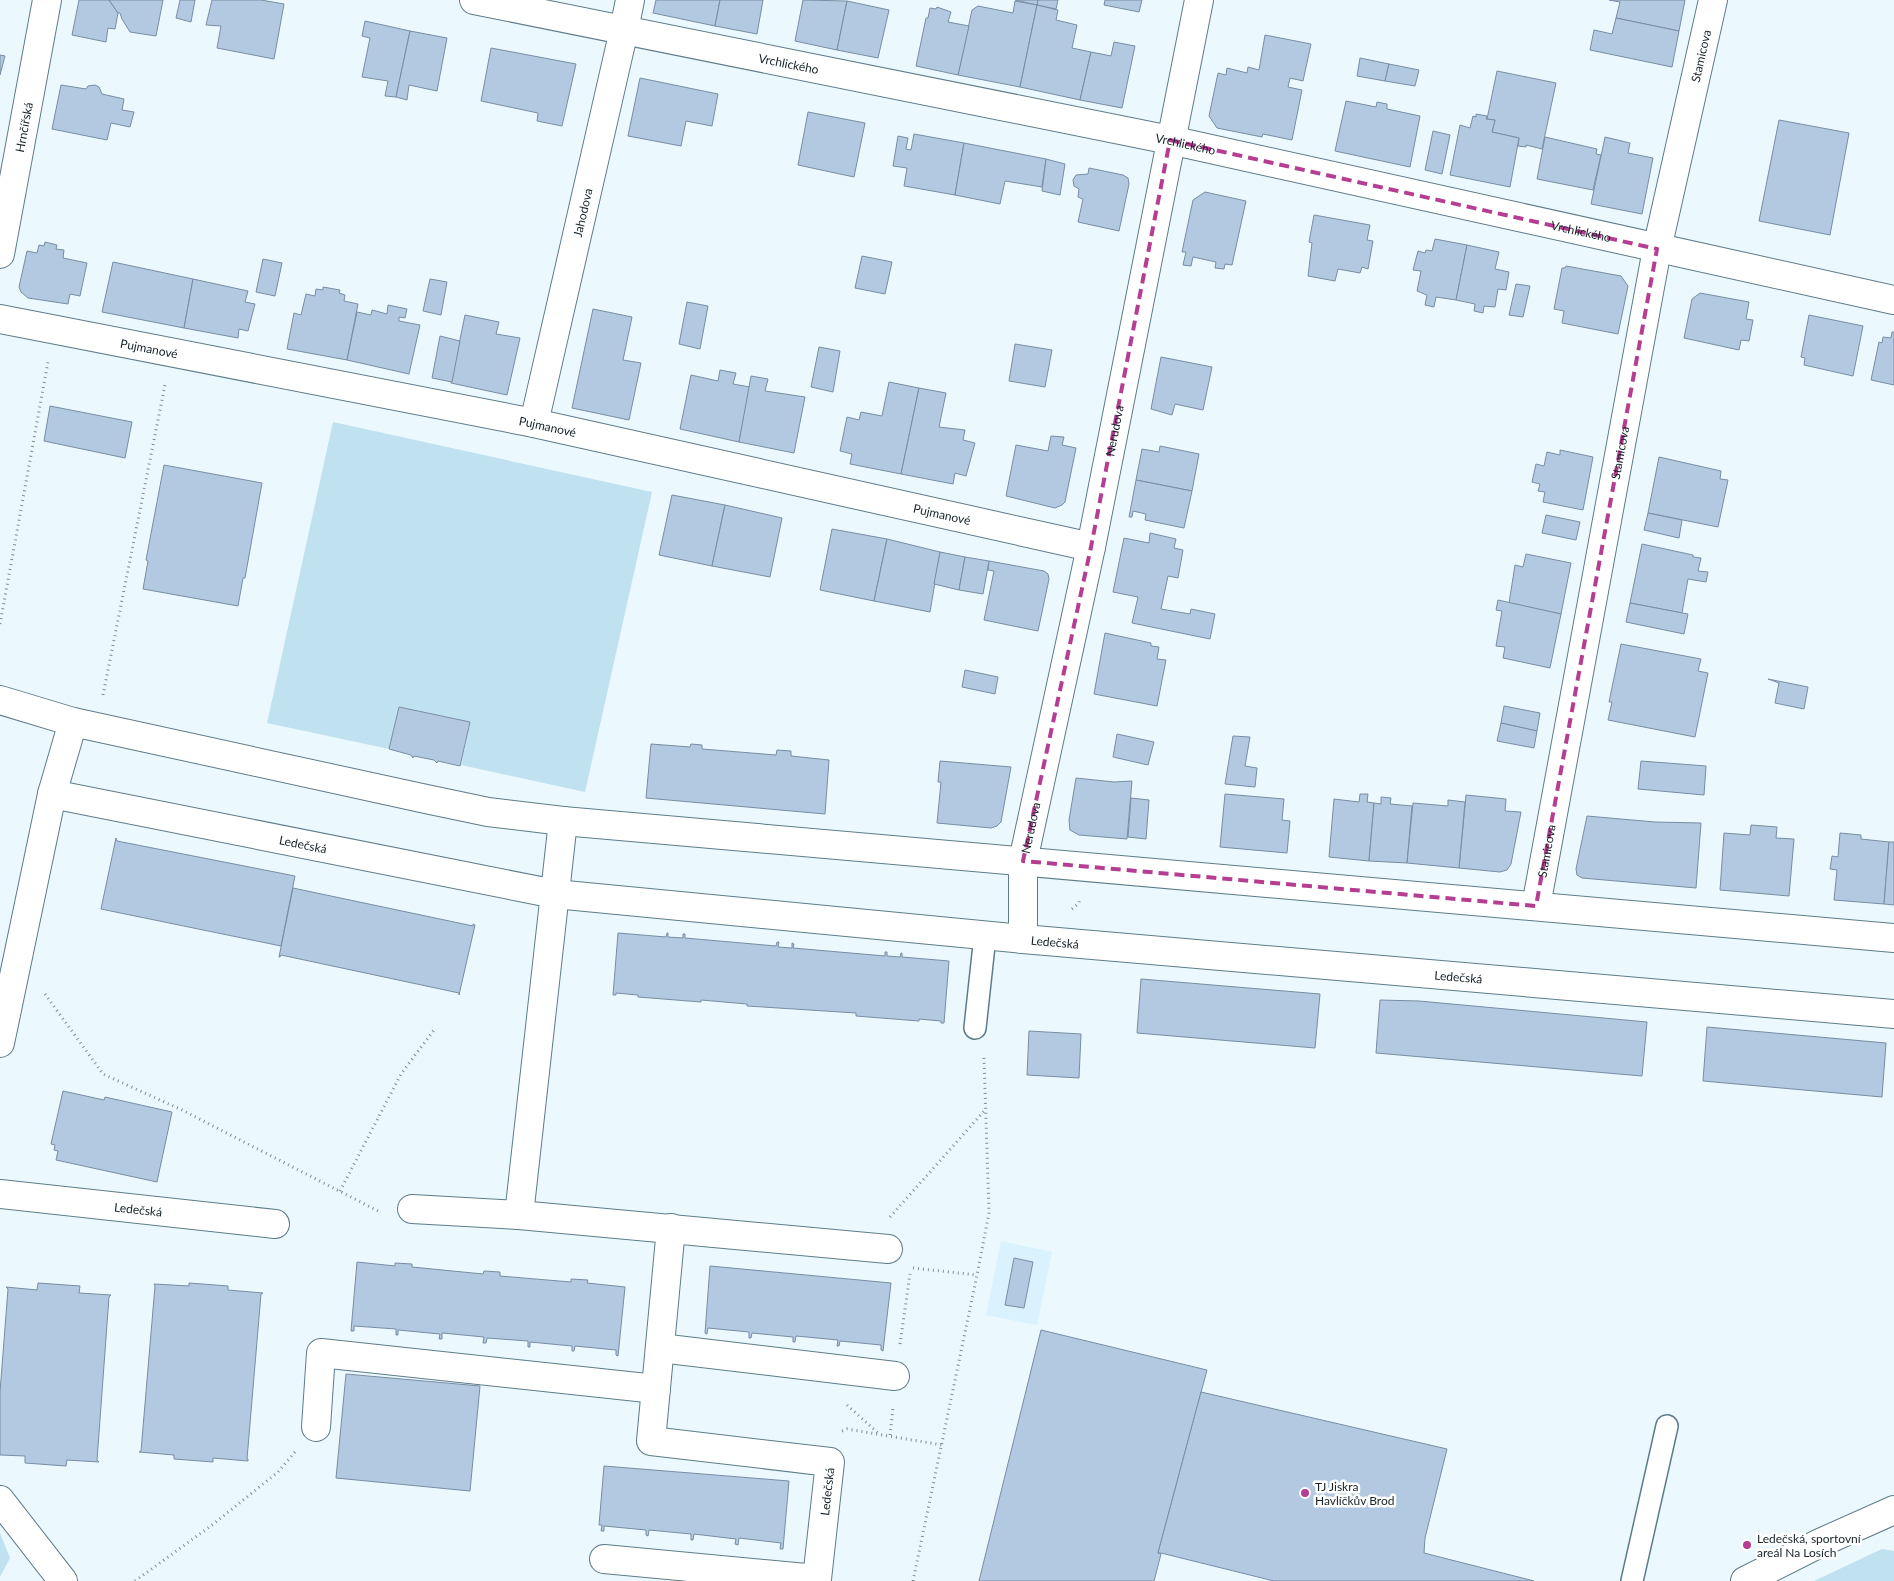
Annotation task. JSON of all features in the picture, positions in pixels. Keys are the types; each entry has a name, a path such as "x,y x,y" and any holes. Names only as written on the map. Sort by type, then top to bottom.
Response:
{"street":[{"name":"Hrnčířská","path":"0,254 47,0"},
{"name":"Vrchlického","path":"474,0 1170,140 1894,300"},
{"name":"Jahodova","path":"534,423 630,0"},
{"name":"Nerudova","path":"1024,861 1091,547 1199,0"},
{"name":"Stamicova","path":"1536,906 1657,249 1713,0"},
{"name":"Pujmanové","path":"0,319 534,423 1091,547"},
{"path":"0,700 85,724 488,812 1894,938"},
{"path":"0,1043 10,974 52,794 85,724"},
{"name":"Ledečská","path":"52,794 555,894 985,936 1894,1014"},
{"path":"519,1215 563,820"},
{"name":"Ledečská","path":"1023,939 1024,861"},
{"name":"Ledečská","path":"0,1194 275,1224"},
{"path":"412,1209 519,1215 878,1248"},
{"name":"Ledečská","path":"604,1559 817,1579 830,1462 651,1441 671,1228"},
{"path":"660,1348 896,1376"},
{"path":"316,1427 321,1353 656,1389"},
{"path":"0,1500 63,1581"},
{"path":"1745,1581 1820,1543 1894,1510"}],"lane":[{"path":"975,1028 985,936"},
{"path":"1632,1581 1667,1426"}],"path":[{"path":"0,624 54,330"},
{"path":"85,724 171,352"},
{"path":"10,974 31,965 31,974 103,1074 182,1110 382,1212"},
{"path":"913,1581 989,1213 982,1032 975,1028"},
{"path":"340,1191 401,1074 434,1030"},
{"path":"878,1248 872,1237 986,1108"},
{"path":"896,1376 911,1268"},
{"path":"135,1581 212,1525 278,1472 316,1427"},
{"path":"830,1462 834,1435 847,1429 942,1445"}],"highlighted area":[{"path":"1170,140 1657,249 1536,906 1023,861 1091,547"}],"shaded area":[{"path":"333,422 652,492 585,792 461,765 470,722 399,707 389,749 267,723"},
{"path":"1001,1241 1052,1252 1037,1325 986,1315"},
{"path":"0,1533 10,1558 0,1577"},
{"path":"1882,1549 1894,1551 1894,1581 1814,1581"}],"building":[{"path":"79,0 109,0 118,13 115,29 108,28 106,42 72,35"},
{"path":"109,0 163,0 156,36 130,32 120,13 118,13"},
{"path":"180,0 195,0 191,22 176,18"},
{"path":"212,0 261,0 284,4 274,59 217,48 221,26 206,25"},
{"path":"656,0 720,0 715,26 653,13"},
{"path":"720,0 763,0 757,34 715,26"},
{"path":"803,0 847,1 837,50 795,41"},
{"path":"1015,0 1038,0 1037,5"},
{"path":"1038,0 1058,0 1056,9 1037,5"},
{"path":"1105,0 1142,0 1139,12 1104,5"},
{"path":"1609,0 1685,0 1679,31 1616,18 1620,2"},
{"path":"847,1 889,10 878,58 837,50"},
{"path":"1015,1 1037,5 1020,87 958,75 972,10 978,6 1013,13"},
{"path":"1037,5 1058,10 1056,20 1077,25 1072,48 1091,52 1080,100 1020,87"},
{"path":"937,7 951,12 948,22 969,26 958,75 916,66 926,18 928,18 930,8 936,9"},
{"path":"1616,18 1679,31 1672,67 1590,50 1594,30 1612,34"},
{"path":"365,21 410,31 396,97 385,96 388,81 362,77 370,38 362,36"},
{"path":"410,31 447,38 437,91 409,85 407,100 396,97"},
{"path":"1265,35 1311,44 1303,81 1290,78 1288,87 1302,90 1292,140 1263,134 1262,137 1217,128 1209,116 1218,73 1226,75 1227,68 1247,73 1248,67 1259,70"},
{"path":"1114,42 1135,46 1122,108 1080,100 1091,52 1111,56"},
{"path":"491,48 576,64 562,126 537,121 538,113 481,101"},
{"path":"0,55 5,56 0,75"},
{"path":"1360,58 1389,64 1385,81 1357,76"},
{"path":"1389,64 1419,70 1415,86 1385,81"},
{"path":"1497,71 1556,83 1542,149 1526,145 1526,147 1518,146 1519,138 1492,132 1495,120 1487,119"},
{"path":"640,78 718,94 712,126 686,121 681,146 628,136"},
{"path":"61,85 86,89 88,86 95,85 99,87 102,94 124,99 122,110 134,112 130,127 111,123 107,140 52,129"},
{"path":"1346,101 1376,107 1377,102 1387,104 1387,109 1420,116 1410,167 1335,151"},
{"path":"808,112 865,123 854,177 798,165"},
{"path":"1476,114 1487,116 1486,119 1495,120 1492,132 1519,138 1510,187 1450,175 1460,125 1470,128 1473,116 1476,117"},
{"path":"1779,120 1849,133 1830,235 1759,221"},
{"path":"1433,131 1450,135 1442,174 1425,170"},
{"path":"914,134 964,143 955,195 904,186 907,168 893,166 898,136 908,138 906,149 911,150"},
{"path":"1545,137 1597,149 1596,154 1601,155 1593,190 1537,179"},
{"path":"1605,137 1630,143 1628,153 1653,158 1642,214 1591,204"},
{"path":"964,143 1046,159 1042,187 1005,181 1000,204 955,195"},
{"path":"1046,159 1065,164 1060,195 1042,191"},
{"path":"1089,168 1123,175 1128,178 1129,184 1119,231 1078,222 1083,199 1078,197 1079,189 1074,186 1073,180 1076,175 1088,174"},
{"path":"1205,192 1246,201 1232,265 1225,264 1224,269 1215,268 1216,262 1193,257 1191,266 1183,265 1186,252 1182,252 1193,200"},
{"path":"1314,215 1370,225 1367,240 1373,241 1368,269 1362,267 1360,273 1338,269 1335,281 1308,276 1312,243 1309,242"},
{"path":"1435,239 1467,245 1456,300 1436,297 1434,307 1425,305 1427,295 1417,291 1421,271 1413,270 1418,251 1425,253 1426,250 1432,251"},
{"path":"45,242 57,245 56,249 64,250 63,258 87,263 80,296 70,294 68,304 28,298 21,292 19,287 27,251 37,253 39,245 44,246"},
{"path":"1467,245 1499,252 1495,269 1509,272 1506,290 1498,289 1495,307 1484,306 1483,313 1474,311 1475,304 1456,300"},
{"path":"862,256 892,262 885,294 855,288"},
{"path":"263,259 282,263 275,296 256,292"},
{"path":"113,262 193,279 184,328 102,312"},
{"path":"1566,266 1621,276 1628,286 1618,334 1562,323 1564,311 1554,309 1562,268"},
{"path":"193,279 248,291 245,302 255,304 248,331 239,329 238,338 184,328"},
{"path":"430,279 447,282 441,315 423,311"},
{"path":"1516,284 1530,286 1523,317 1509,315"},
{"path":"323,287 340,290 339,293 345,295 344,301 358,304 347,360 287,349 294,313 301,315 306,294 315,296 316,289 323,290"},
{"path":"1700,293 1749,302 1746,319 1753,320 1749,341 1741,340 1739,350 1684,338 1692,299"},
{"path":"687,302 708,306 700,349 679,344"},
{"path":"388,305 407,309 405,318 399,317 399,321 420,325 409,374 347,360 357,312 371,315 372,310 387,314"},
{"path":"593,309 632,317 623,360 641,363 629,420 572,408"},
{"path":"465,315 499,322 496,334 520,338 507,395 451,383"},
{"path":"1809,315 1863,326 1853,376 1804,365 1805,358 1801,357"},
{"path":"1892,332 1894,332 1894,385 1871,380 1879,342 1882,343 1883,337 1891,338"},
{"path":"440,336 460,341 452,382 432,378"},
{"path":"1015,344 1052,350 1045,387 1009,381"},
{"path":"819,347 840,351 833,392 811,387"},
{"path":"1161,357 1212,367 1203,410 1175,404 1172,415 1151,409"},
{"path":"720,370 736,373 733,384 750,387 739,442 680,429 691,375 718,381"},
{"path":"751,376 768,379 765,391 805,397 794,453 739,442"},
{"path":"889,382 919,388 901,474 850,464 852,454 840,451 847,417 859,420 861,412 882,416"},
{"path":"919,388 946,393 939,427 965,430 963,440 975,443 966,476 955,473 953,484 901,474"},
{"path":"50,406 132,422 125,458 44,441"},
{"path":"1051,436 1064,437 1062,445 1076,448 1065,502 1055,508 1006,496 1016,445 1048,451"},
{"path":"1160,446 1199,454 1192,491 1136,480 1142,449 1159,452"},
{"path":"1560,450 1593,457 1583,510 1543,502 1545,492 1538,491 1540,484 1532,482 1536,464 1544,466 1547,452 1560,455"},
{"path":"1659,457 1721,471 1720,479 1728,480 1718,527 1648,513"},
{"path":"164,465 262,483 245,578 243,578 238,606 143,589 148,561 146,560"},
{"path":"1136,480 1192,491 1184,528 1145,520 1146,514 1133,511 1132,517 1129,517"},
{"path":"672,495 725,505 712,566 659,555"},
{"path":"725,505 782,518 770,577 712,566"},
{"path":"1648,513 1682,520 1679,538 1644,530"},
{"path":"1546,515 1580,522 1576,540 1542,533"},
{"path":"832,529 887,539 874,601 820,590"},
{"path":"1150,533 1176,539 1174,548 1183,550 1178,578 1168,576 1161,609 1190,614 1191,609 1215,614 1210,639 1132,623 1138,597 1113,592 1124,538 1149,543"},
{"path":"887,539 940,552 930,612 874,601"},
{"path":"1642,544 1701,558 1698,571 1708,572 1706,582 1688,579 1682,613 1630,603"},
{"path":"940,552 965,557 959,590 934,584"},
{"path":"1526,554 1571,563 1561,614 1509,603 1515,565 1523,567"},
{"path":"965,557 989,561 983,594 959,590"},
{"path":"989,561 1044,571 1048,574 1049,579 1038,631 984,620 994,571 988,570"},
{"path":"1498,600 1561,614 1550,668 1503,658 1505,647 1496,646 1502,611 1496,610"},
{"path":"1630,603 1688,614 1684,634 1626,622"},
{"path":"1105,633 1151,643 1151,646 1159,647 1157,659 1166,660 1157,706 1094,694"},
{"path":"1621,644 1701,659 1698,671 1708,673 1695,737 1608,720 1612,702 1609,702"},
{"path":"965,670 998,677 995,694 962,687"},
{"path":"1768,679 1808,687 1804,709 1775,703 1779,683"},
{"path":"1504,706 1540,713 1537,731 1501,723"},
{"path":"399,707 470,722 460,766 438,761 437,763 434,760 414,756 413,758 411,755 389,749"},
{"path":"1501,723 1537,731 1534,748 1497,741"},
{"path":"1117,734 1154,742 1148,765 1113,757"},
{"path":"1233,736 1250,737 1245,766 1257,768 1255,787 1225,784"},
{"path":"651,744 690,747 691,744 702,745 702,749 776,755 777,750 791,751 791,756 829,760 825,814 646,798"},
{"path":"940,761 1011,767 1001,822 997,826 991,828 937,823 941,782 938,782"},
{"path":"1641,761 1706,766 1704,795 1638,789"},
{"path":"1076,778 1114,782 1132,781 1127,839 1079,835 1070,830 1069,820"},
{"path":"1225,794 1284,799 1282,820 1290,821 1287,853 1220,847"},
{"path":"1360,794 1368,794 1367,802 1374,803 1369,861 1329,857 1334,799 1359,802"},
{"path":"1466,795 1506,799 1505,811 1521,812 1511,864 1507,870 1500,872 1459,868"},
{"path":"1381,797 1391,798 1390,804 1412,806 1407,863 1369,861 1374,803 1381,804"},
{"path":"1131,798 1149,800 1146,839 1128,837"},
{"path":"1448,800 1465,802 1459,868 1407,863 1413,803 1448,806"},
{"path":"1587,816 1655,822 1701,823 1696,888 1582,878 1577,875 1576,869"},
{"path":"1751,825 1777,827 1776,838 1794,839 1789,896 1720,890 1724,833 1750,835"},
{"path":"1840,833 1861,835 1861,839 1889,842 1884,904 1834,900 1837,870 1830,869 1832,856 1838,857"},
{"path":"116,838 117,841 295,876 281,946 101,909"},
{"path":"1889,842 1894,842 1894,905 1884,904"},
{"path":"293,888 475,925 459,995 459,993 281,955 279,957"},
{"path":"618,933 666,937 668,933 668,937 683,938 683,934 685,934 685,938 776,946 777,942 779,942 778,947 792,948 792,943 794,944 793,948 885,956 885,952 887,952 887,956 900,957 902,953 902,957 949,961 944,1023 941,1023 941,1021 919,1019 919,1021 856,1016 856,1013 747,1006 747,1004 701,1000 701,1002 638,997 638,995 616,993 616,995 613,995"},
{"path":"1141,979 1320,994 1315,1048 1137,1033"},
{"path":"1380,1000 1419,1001 1647,1022 1642,1076 1376,1053"},
{"path":"1707,1027 1886,1043 1882,1097 1703,1081"},
{"path":"1029,1031 1081,1034 1079,1078 1027,1075"},
{"path":"63,1091 104,1100 105,1097 172,1112 157,1182 56,1160 58,1151 54,1150 55,1145 51,1144"},
{"path":"1014,1258 1033,1262 1024,1308 1005,1305"},
{"path":"357,1262 395,1266 395,1263 412,1264 412,1267 483,1274 484,1271 500,1272 500,1276 571,1282 571,1279 588,1280 587,1283 625,1287 618,1356 616,1355 616,1350 575,1346 574,1351 572,1351 572,1346 530,1342 530,1347 528,1347 528,1341 487,1338 486,1343 483,1343 484,1337 442,1333 442,1339 439,1339 440,1334 398,1330 398,1335 396,1335 396,1329 354,1326 354,1331 351,1331"},
{"path":"710,1266 891,1283 883,1351 881,1350 881,1345 840,1341 839,1346 837,1346 838,1340 796,1336 795,1342 793,1342 793,1337 752,1333 751,1338 749,1338 749,1332 708,1328 707,1334 705,1333"},
{"path":"38,1283 80,1286 79,1293 111,1295 109,1297 97,1460 99,1462 67,1460 66,1466 25,1463 25,1456 0,1455 0,1392 8,1289 6,1287 37,1290"},
{"path":"189,1283 228,1286 228,1290 263,1293 261,1294 248,1461 213,1458 213,1462 174,1459 174,1455 139,1452 141,1451 154,1284 189,1286"},
{"path":"1041,1330 1207,1370 1158,1553 1161,1554 1154,1581 979,1581"},
{"path":"346,1374 480,1386 470,1491 336,1478"},
{"name":"TJ Jiskra Havlíčkův Brod","path":"1201,1392 1447,1449 1425,1538 1424,1553 1534,1581 1274,1581 1158,1553"},
{"path":"604,1466 789,1481 783,1549 780,1549 781,1543 739,1538 738,1545 735,1544 736,1539 694,1534 693,1540 691,1540 691,1534 649,1530 648,1536 646,1535 646,1530 604,1526 604,1531 601,1531 602,1525 599,1525"}],"place":[{"name":"TJ Jiskra Havlíčkův Brod","path":"1305,1493"},
{"name":"Ledečská, sportovní areál Na Losích","path":"1747,1545"}]}
